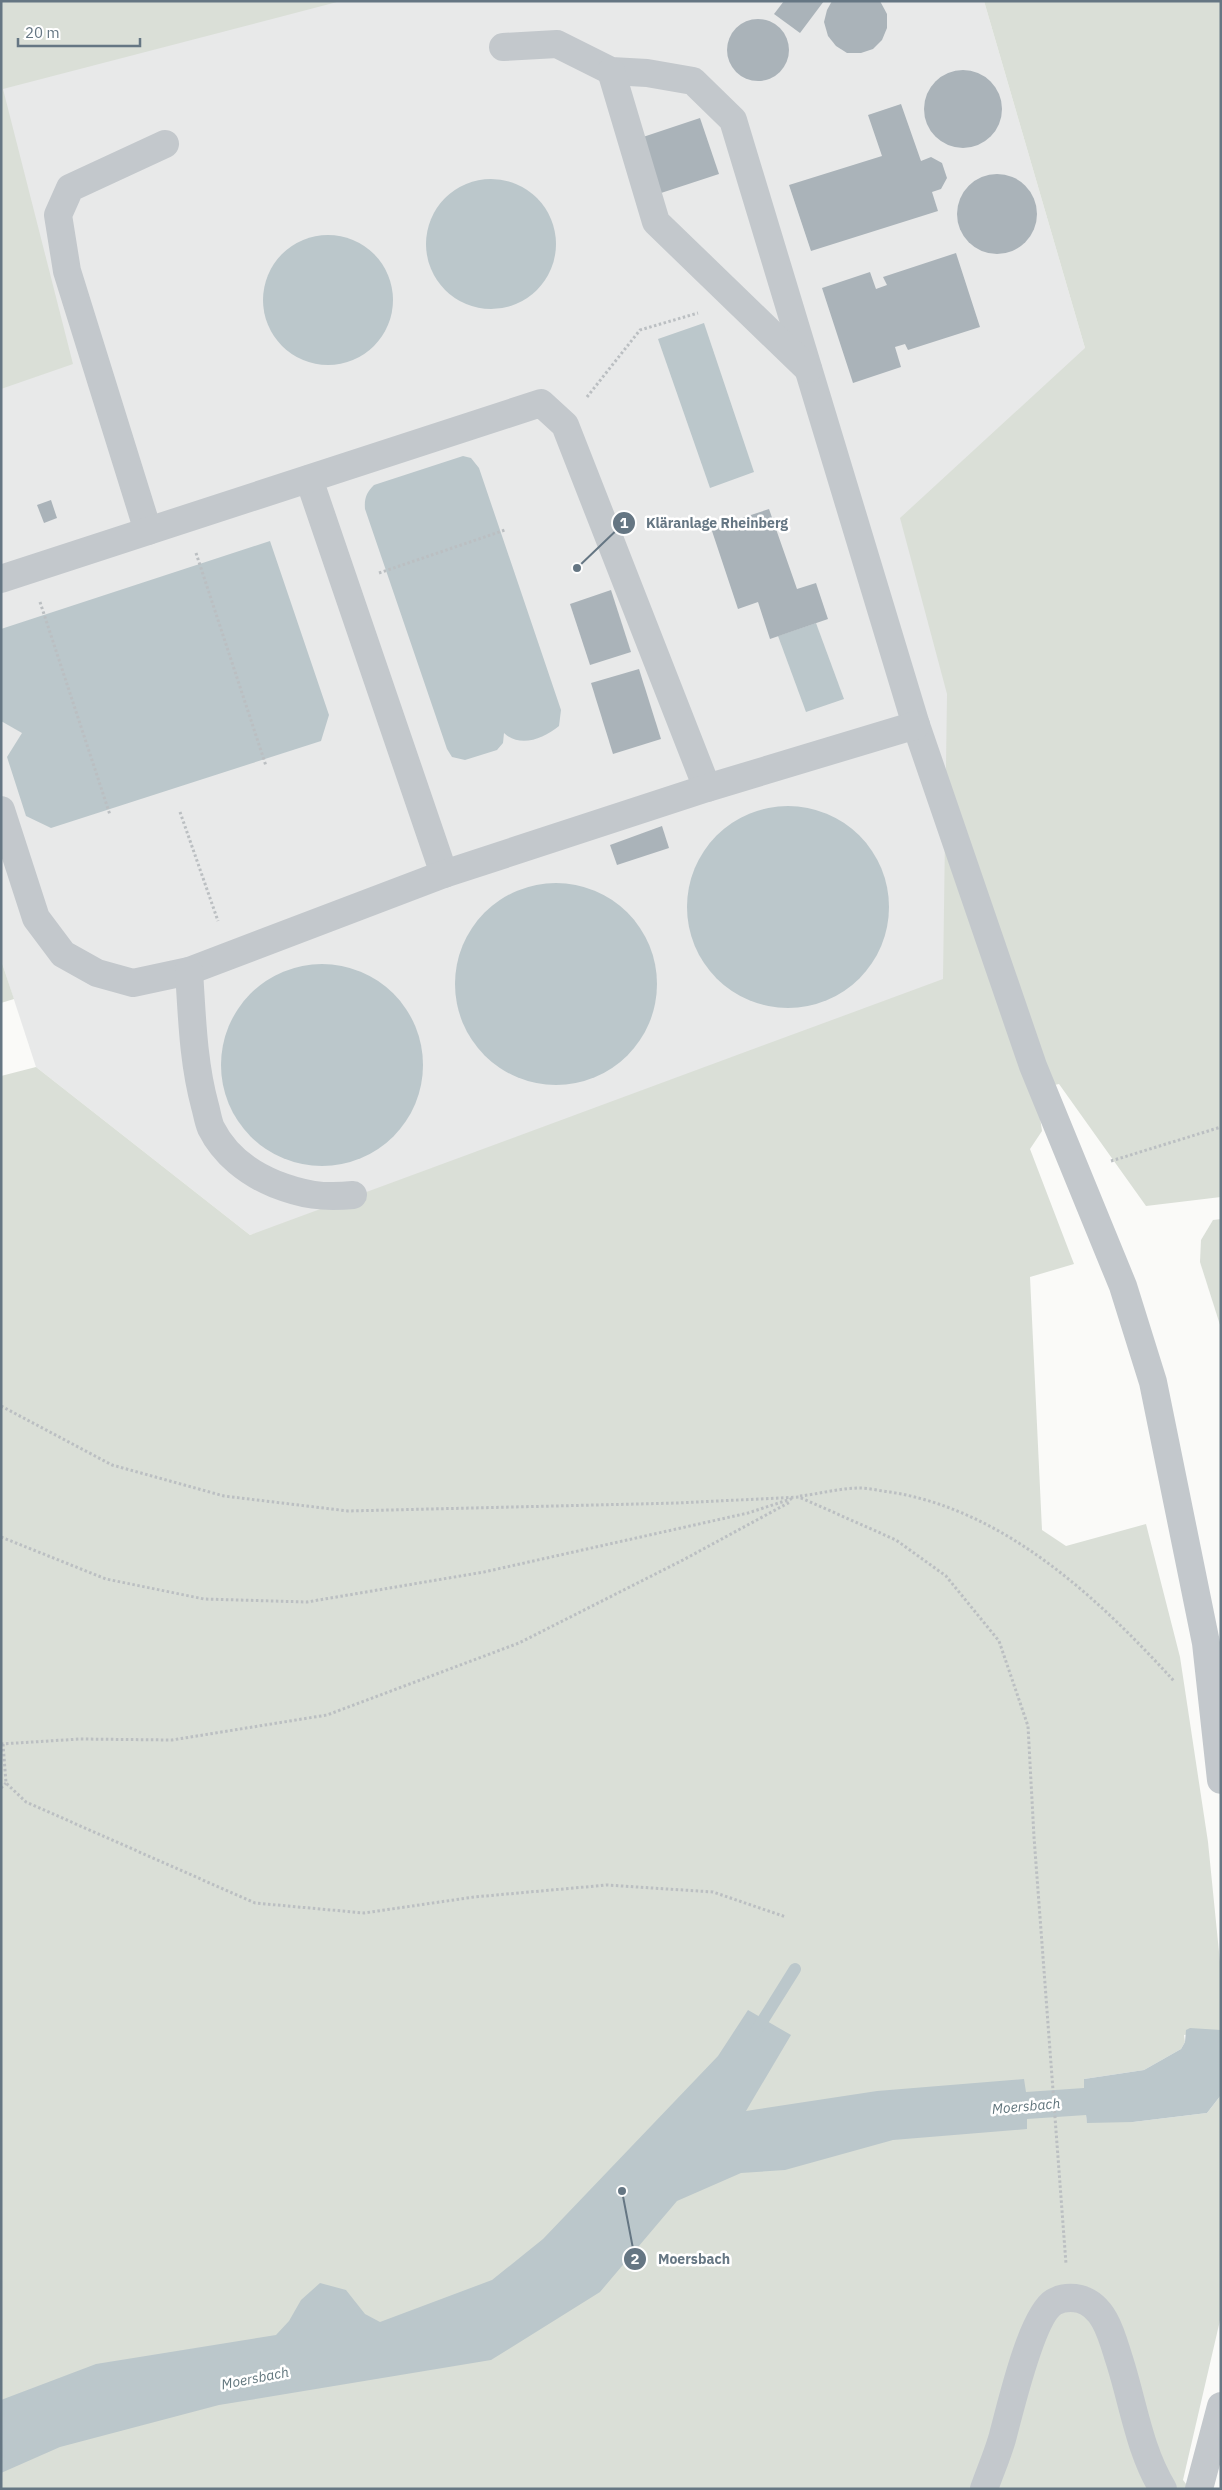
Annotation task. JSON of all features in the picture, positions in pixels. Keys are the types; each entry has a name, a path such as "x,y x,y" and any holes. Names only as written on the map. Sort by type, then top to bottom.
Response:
{"lane":[{"path":"503,47 557,44 611,71 647,73 693,81 733,120 916,725 1033,1066 1123,1286 1154,1382 1206,1643 1221,1780"},
{"path":"611,71 656,222 809,370"},
{"path":"148,531 67,271 58,215 70,188 165,144"},
{"path":"1,579 541,404 565,425 707,788"},
{"path":"309,479 444,874"},
{"path":"1,810 36,918 63,954 97,973 133,983 189,971 444,874 707,788 916,725"},
{"path":"189,971 193,1040 200,1089 211,1127 229,1155 258,1177 285,1188 324,1198 353,1195"},
{"path":"984,2489 1001,2441 1029,2345 1041,2318 1054,2302 1069,2297 1088,2302 1103,2314 1119,2358 1146,2453 1163,2489"},
{"path":"1200,2489 1221,2406"}],"path":[{"path":"565,425 640,330 737,302"},
{"path":"380,573 504,530"},
{"path":"198,559 266,766"},
{"path":"42,610 110,815"},
{"path":"180,812 230,955"},
{"path":"1078,1173 1221,1127"},
{"path":"1,1406 112,1465 224,1496 348,1511 678,1503 799,1496 860,1488 912,1496 973,1516 1043,1559 1132,1635 1176,1684"},
{"path":"786,1917 714,1892 607,1885 474,1898 364,1913 255,1903 26,1802 6,1783 2,1744 80,1739 172,1740 327,1715 519,1643 683,1560 799,1496"},
{"path":"1,1536 106,1579 204,1599 307,1602 484,1572 748,1513 799,1496 896,1540 946,1576 999,1641 1028,1726 1069,2297"},
{"path":"1,1788 6,1783"}],"shaded area":[{"path":"1,1 341,1 3,89 73,364 1,389"},
{"path":"258,1 984,1 1085,348 1221,958 250,1235 36,1067 1,960 1,60"},
{"path":"984,1 1221,1 1221,1197 1146,1206 1059,1084 1036,1089 1042,1131 1030,1149 1074,1264 1030,1277 1042,1530 1066,1546 1146,1524 1180,1657 1208,1842 1221,1972 1221,2030 1184,2035 1185,2042 1181,2049 1144,2070 1084,2079 1084,2115 1086,2115 1087,2122 1133,2122 1207,2113 1221,2095 1221,2316 1183,2480 1190,2489 1,2489 1,1076 36,1067 250,1235 943,979 947,694 900,518 1085,348"},
{"path":"1,960 14,999 1,1003"},
{"path":"1221,1219 1221,1328 1200,1262 1201,1240 1213,1220"}],"water":[{"path":"491,179 504,180 516,184 537,198 551,219 555,231 555,257 551,269 537,290 516,304 504,308 491,309 478,308 466,304 445,290 431,269 427,257 426,244 427,231 431,219 445,198 466,184 478,180"},
{"path":"328,235 341,236 353,240 374,254 388,275 392,287 392,313 388,325 374,346 353,360 341,364 328,365 315,364 303,360 282,346 268,325 264,313 263,300 264,287 268,275 282,254 303,240 315,236"},
{"path":"704,323 754,472 710,488 658,339"},
{"path":"463,456 471,458 479,468 561,710 559,726 546,735 524,741 510,738 504,733 503,743 497,750 465,760 452,757 447,749 365,509 366,496 374,485"},
{"path":"270,541 329,715 321,741 51,828 26,816 7,757 22,733 1,721 1,629"},
{"path":"816,623 844,699 806,712 778,636"},
{"path":"778,806 798,806 827,813 860,835 882,868 889,897 889,917 882,946 860,979 827,1001 798,1008 778,1008 749,1001 716,979 694,946 687,917 687,897 694,868 716,835 749,813"},
{"path":"546,883 566,883 595,890 628,912 650,945 657,974 657,994 650,1023 628,1056 595,1078 566,1085 546,1085 517,1078 484,1056 462,1023 455,994 455,974 462,945 484,912 517,890"},
{"path":"312,964 332,964 361,971 394,993 416,1026 423,1055 423,1075 416,1104 394,1137 361,1159 332,1166 312,1166 283,1159 250,1137 228,1104 221,1075 221,1055 228,1026 250,993 283,971"},
{"path":"748,2010 791,2035 746,2111 877,2091 1024,2079 1026,2092 1084,2088 1084,2079 1144,2070 1181,2049 1185,2042 1186,2030 1190,2028 1221,2030 1221,2095 1207,2113 1133,2122 1087,2123 1086,2115 1027,2119 1027,2129 893,2140 785,2170 741,2173 677,2201 600,2292 491,2360 219,2405 60,2447 1,2473 1,2400 96,2364 276,2335 289,2321 301,2300 320,2283 346,2290 365,2314 380,2322 492,2280 543,2239 718,2056"}],"building":[{"path":"784,1 824,1 800,33 774,14"},
{"path":"832,1 880,1 887,14 887,28 882,40 873,49 861,53 847,53 836,46 828,36 824,22"},
{"path":"752,19 764,19 780,28 787,38 789,50 787,62 780,72 764,81 752,81 741,76 732,67 727,56 727,44 732,33 741,24"},
{"path":"955,70 971,70 985,76 996,87 1002,101 1002,117 996,131 985,142 971,148 955,148 941,142 930,131 924,117 924,101 930,87 941,76"},
{"path":"901,104 921,161 931,157 942,163 947,178 941,189 932,192 938,211 811,251 789,185 882,156 868,115"},
{"path":"700,118 719,174 661,193 643,137"},
{"path":"997,174 1012,177 1025,186 1034,199 1037,214 1034,229 1025,242 1012,251 997,254 982,251 969,242 960,229 957,214 960,199 969,186 982,177"},
{"path":"956,253 980,327 908,350 905,344 895,347 901,367 853,383 822,288 870,272 876,289 887,285 883,277"},
{"path":"51,500 57,518 44,523 37,505"},
{"path":"769,509 797,589 816,583 828,619 770,639 758,602 738,609 711,528"},
{"path":"611,590 631,652 590,665 570,604"},
{"path":"639,669 661,739 613,754 591,683"},
{"path":"662,826 669,848 617,865 610,845"}],"waterway":[{"path":"755,2033 795,1969"}],"place":[{"name":"Kläranlage Rheinberg","path":"577,568"},
{"name":"Moersbach","path":"622,2191"}]}
